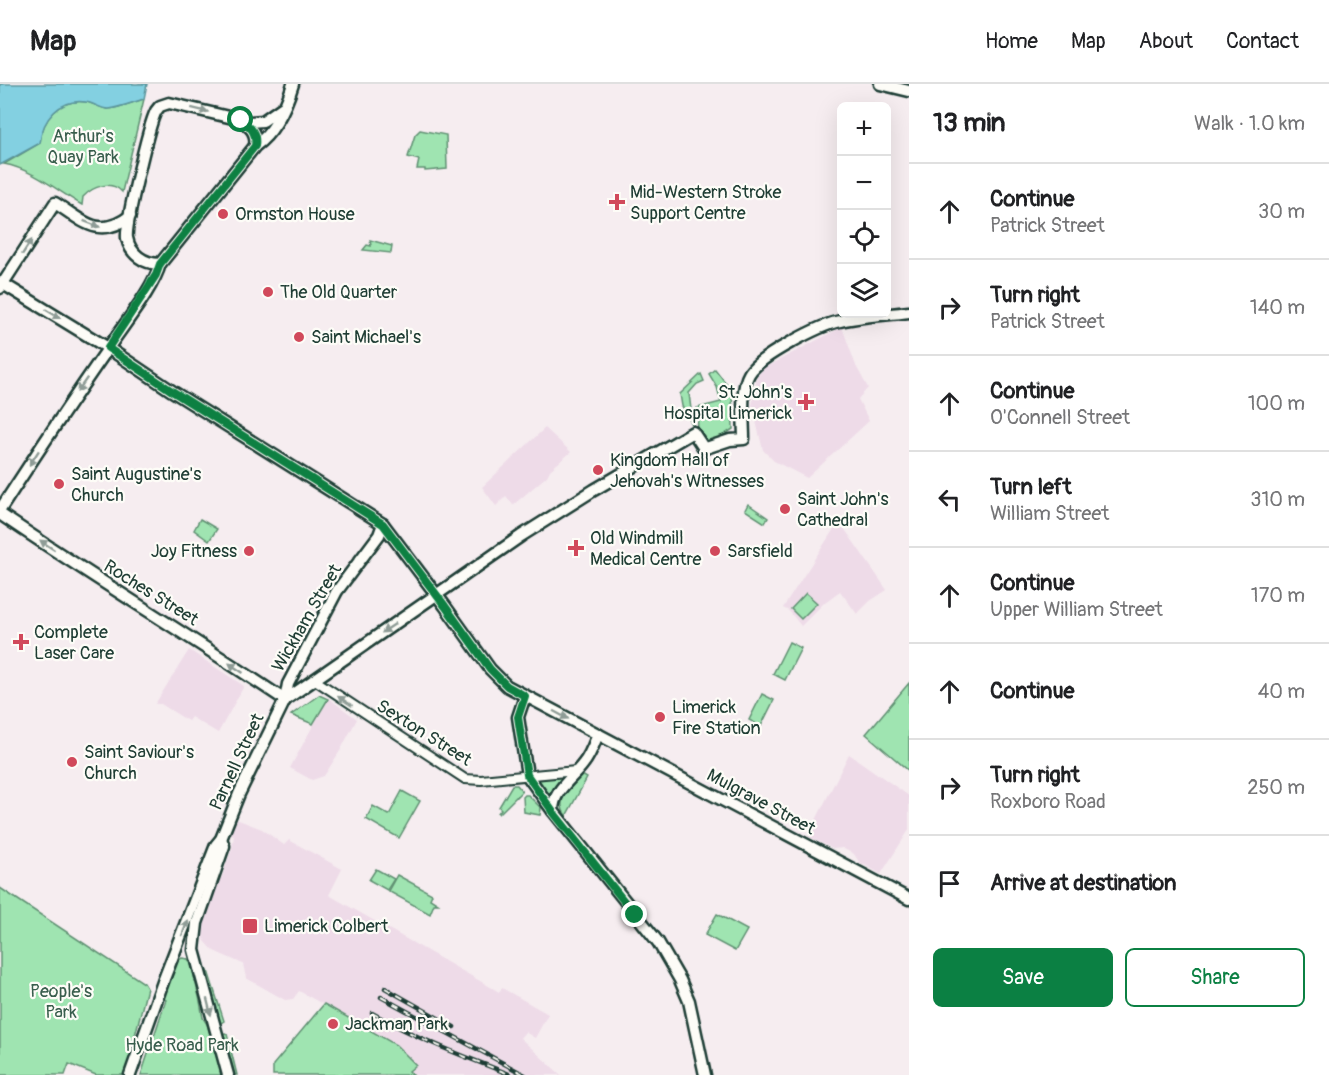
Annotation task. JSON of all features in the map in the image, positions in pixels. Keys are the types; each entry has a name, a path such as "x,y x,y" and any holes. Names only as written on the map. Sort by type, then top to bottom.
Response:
{"main road":[{"path":"0,512 156,275 161,263 255,146 265,139 279,119 292,84"},
{"path":"880,84 909,91"},
{"path":"161,263 146,263 138,257 127,239 130,216 153,117 160,106 169,103 241,120 263,121 283,107"},
{"path":"241,120 254,133 255,146"},
{"path":"130,216 116,226 104,228 91,226 55,203 1,285 108,348 383,524"},
{"path":"285,700 521,536 693,432 706,448 730,440 744,439 746,381 755,366 765,358 827,324 909,312"},
{"name":"Roches Street","path":"0,512 87,572 164,619 285,700"},
{"name":"Mulgrave Street","path":"383,524 490,669 507,686 909,899"},
{"name":"Wickham Street","path":"285,700 286,689 295,669 337,591 379,535 383,524"},
{"path":"295,669 306,679 315,680"},
{"path":"525,696 518,717 527,775 553,812 658,942 672,963 689,1001 705,1075"},
{"name":"Parnell Street","path":"130,1075 216,844 221,839 239,794 285,700"},
{"path":"553,812 555,801 562,787 585,762 598,734"},
{"name":"Parnell Street","path":"194,950 197,923 224,846 221,839"},
{"path":"175,952 190,947 194,950 228,1075"}],"street":[{"name":"Sexton Street","path":"315,680 465,779 481,780 576,771"}],"shaded area":[{"name":"St. John's Hospital Limerick","path":"842,327 856,366 868,388 858,399 869,421 807,478 774,461 763,450 752,405 757,376 764,368"},
{"path":"545,428 571,452 513,505 506,496 496,506 482,487"},
{"path":"839,521 887,590 870,601 857,614 840,591 825,602 801,626 789,611 783,608"},
{"path":"189,650 244,686 218,733 191,717 188,721 161,704 155,704"},
{"path":"328,698 357,719 324,776 312,780 290,768"},
{"path":"849,754 909,796 909,830 881,874 859,862 854,854 842,848 833,849 808,836"},
{"path":"236,819 262,829 284,845 289,840 342,869 329,895 499,992 502,988 548,1014 535,1038 525,1032 520,1038 561,1075 413,1075 409,1071 416,1065 396,1045 299,991 293,999 285,1000 246,978 243,964 214,951 205,941 201,931 217,881 222,877 232,848 234,836 231,833"}],"green space":[{"name":"Arthur's Quay Park","path":"144,99 122,192 113,186 97,187 83,197 82,205 35,175 4,164 40,143 41,134 49,118 68,103 86,102 108,109"},
{"path":"420,130 446,135 447,169 425,171 425,169 417,169 419,160 408,157 415,135"},
{"path":"370,240 392,246 391,253 363,250 367,245 371,246"},
{"path":"715,369 732,391 733,429 711,443 705,443 698,431 697,408 721,402 717,387 709,374"},
{"path":"701,374 704,381 697,384 689,393 693,426 682,406 680,394"},
{"path":"748,504 768,518 765,523 745,510"},
{"path":"200,519 217,529 209,541 194,530"},
{"path":"806,593 817,603 801,619 791,609"},
{"path":"789,642 801,648 785,680 773,674"},
{"path":"909,683 909,771 866,734"},
{"path":"762,694 774,700 761,726 749,720"},
{"path":"319,695 328,699 313,724 291,715"},
{"path":"582,775 587,778 566,816 562,804 565,793"},
{"path":"560,776 561,779 551,800 536,780"},
{"path":"512,785 517,785 522,791 499,814 501,809 499,807"},
{"path":"402,791 420,801 399,838 366,819 373,806 389,815"},
{"path":"528,795 541,808 540,815 524,812 523,797"},
{"path":"376,869 394,879 387,890 369,880"},
{"path":"397,875 432,894 430,899 438,904 434,904 430,914 388,891"},
{"name":"People's Park","path":"0,888 144,983 147,988 125,1075 96,1075 69,1064 65,1075 0,1075"},
{"path":"717,914 747,930 735,951 705,935"},
{"name":"Hyde Road Park","path":"182,958 188,959 191,963 203,1018 207,1024 222,1075 141,1075 166,1000 160,997 175,963"},
{"path":"208,971 224,1021 221,1023 205,975"},
{"name":"Jackman Park","path":"324,1004 396,1045 416,1065 409,1071 413,1075 273,1075 273,1065"},
{"path":"225,1033 237,1075 232,1075 222,1034"}],"water":[{"path":"0,84 147,84 144,99 117,107 105,109 89,103 68,103 49,118 41,134 40,143 0,165"}],"railway":[{"path":"385,988 454,1027"},
{"path":"381,997 525,1075"},
{"path":"372,1013 423,1039 509,1074"}],"place":[{"name":"Mid-Western Stroke Support Centre","path":"617,202"},
{"name":"Ormston House","path":"223,214"},
{"name":"The Old Quarter","path":"268,292"},
{"name":"Saint Michael's","path":"299,337"},
{"name":"St. John's Hospital Limerick","path":"806,402"},
{"name":"Kingdom Hall of Jehovah's Witnesses","path":"598,470"},
{"name":"Saint Augustine's Church","path":"59,484"},
{"name":"Saint John's Cathedral","path":"785,509"},
{"name":"Old Windmill Medical Centre","path":"576,548"},
{"name":"Joy Fitness","path":"249,551"},
{"name":"Sarsfield","path":"715,551"},
{"name":"Complete Laser Care","path":"21,642"},
{"name":"Limerick Fire Station","path":"660,717"},
{"name":"Saint Saviour's Church","path":"72,762"},
{"name":"Limerick Colbert","path":"250,926"},
{"name":"Jackman Park","path":"333,1024"}],"route":[{"path":"241,120 254,133 255,146 160,264 158,273 108,348 383,524 395,537 490,669 507,686 525,696 518,717 527,775 553,812 635,915"}]}
